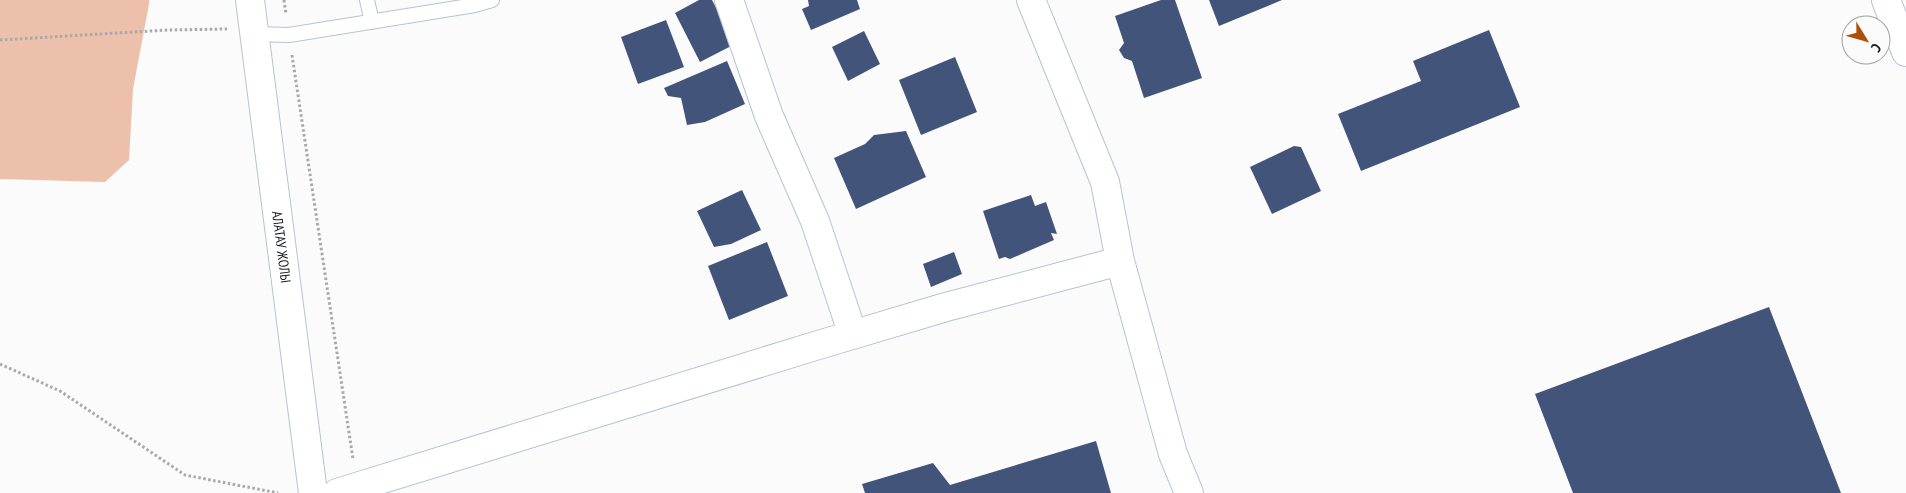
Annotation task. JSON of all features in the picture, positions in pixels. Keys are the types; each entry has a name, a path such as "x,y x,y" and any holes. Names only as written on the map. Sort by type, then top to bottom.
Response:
{"street":[{"name":"АЛАТАУ ЖОЛЫ","path":"250,0 313,493"},
{"path":"729,0 769,116 815,221 853,335"},
{"path":"1031,0 1105,182 1120,261 1173,454 1189,493"},
{"path":"1886,0 1906,52"},
{"path":"347,490 946,307 1120,261"}],"lane":[{"path":"367,0 372,22"},
{"path":"254,31 289,35 486,1"}],"path":[{"path":"284,0 347,490"},
{"path":"0,40 168,30 254,31"},
{"path":"0,364 60,391 185,475 278,493"}],"shaded area":[{"path":"0,0 149,0 133,89 129,160 105,182 0,179"}],"building":[{"path":"699,0 712,0 735,44 700,62 675,13"},
{"path":"808,0 857,0 860,9 811,30 802,9 809,6"},
{"path":"1161,0 1175,0 1202,78 1144,98 1132,61 1124,58 1119,50 1124,43 1115,16"},
{"path":"1209,0 1282,0 1219,26"},
{"path":"666,20 684,67 638,84 621,37"},
{"path":"1489,30 1520,107 1361,171 1338,114 1421,81 1413,61"},
{"path":"864,31 880,64 848,81 832,47"},
{"path":"955,57 977,112 921,135 899,80"},
{"path":"727,61 745,104 705,122 687,125 681,98 668,96 664,88"},
{"path":"906,131 926,177 856,209 834,158 865,144 874,135"},
{"path":"1294,146 1301,147 1321,191 1272,214 1250,167"},
{"path":"742,190 761,230 731,244 714,247 697,211"},
{"path":"1031,195 1035,206 1046,202 1057,234 1051,233 1054,240 1010,259 1005,257 999,259 983,211"},
{"path":"767,242 788,296 729,320 708,266"},
{"path":"954,252 962,274 931,287 923,264"},
{"path":"1769,307 1841,493 1573,493 1535,394"},
{"path":"1096,441 1111,493 865,493 862,484 933,463 950,485"}]}
